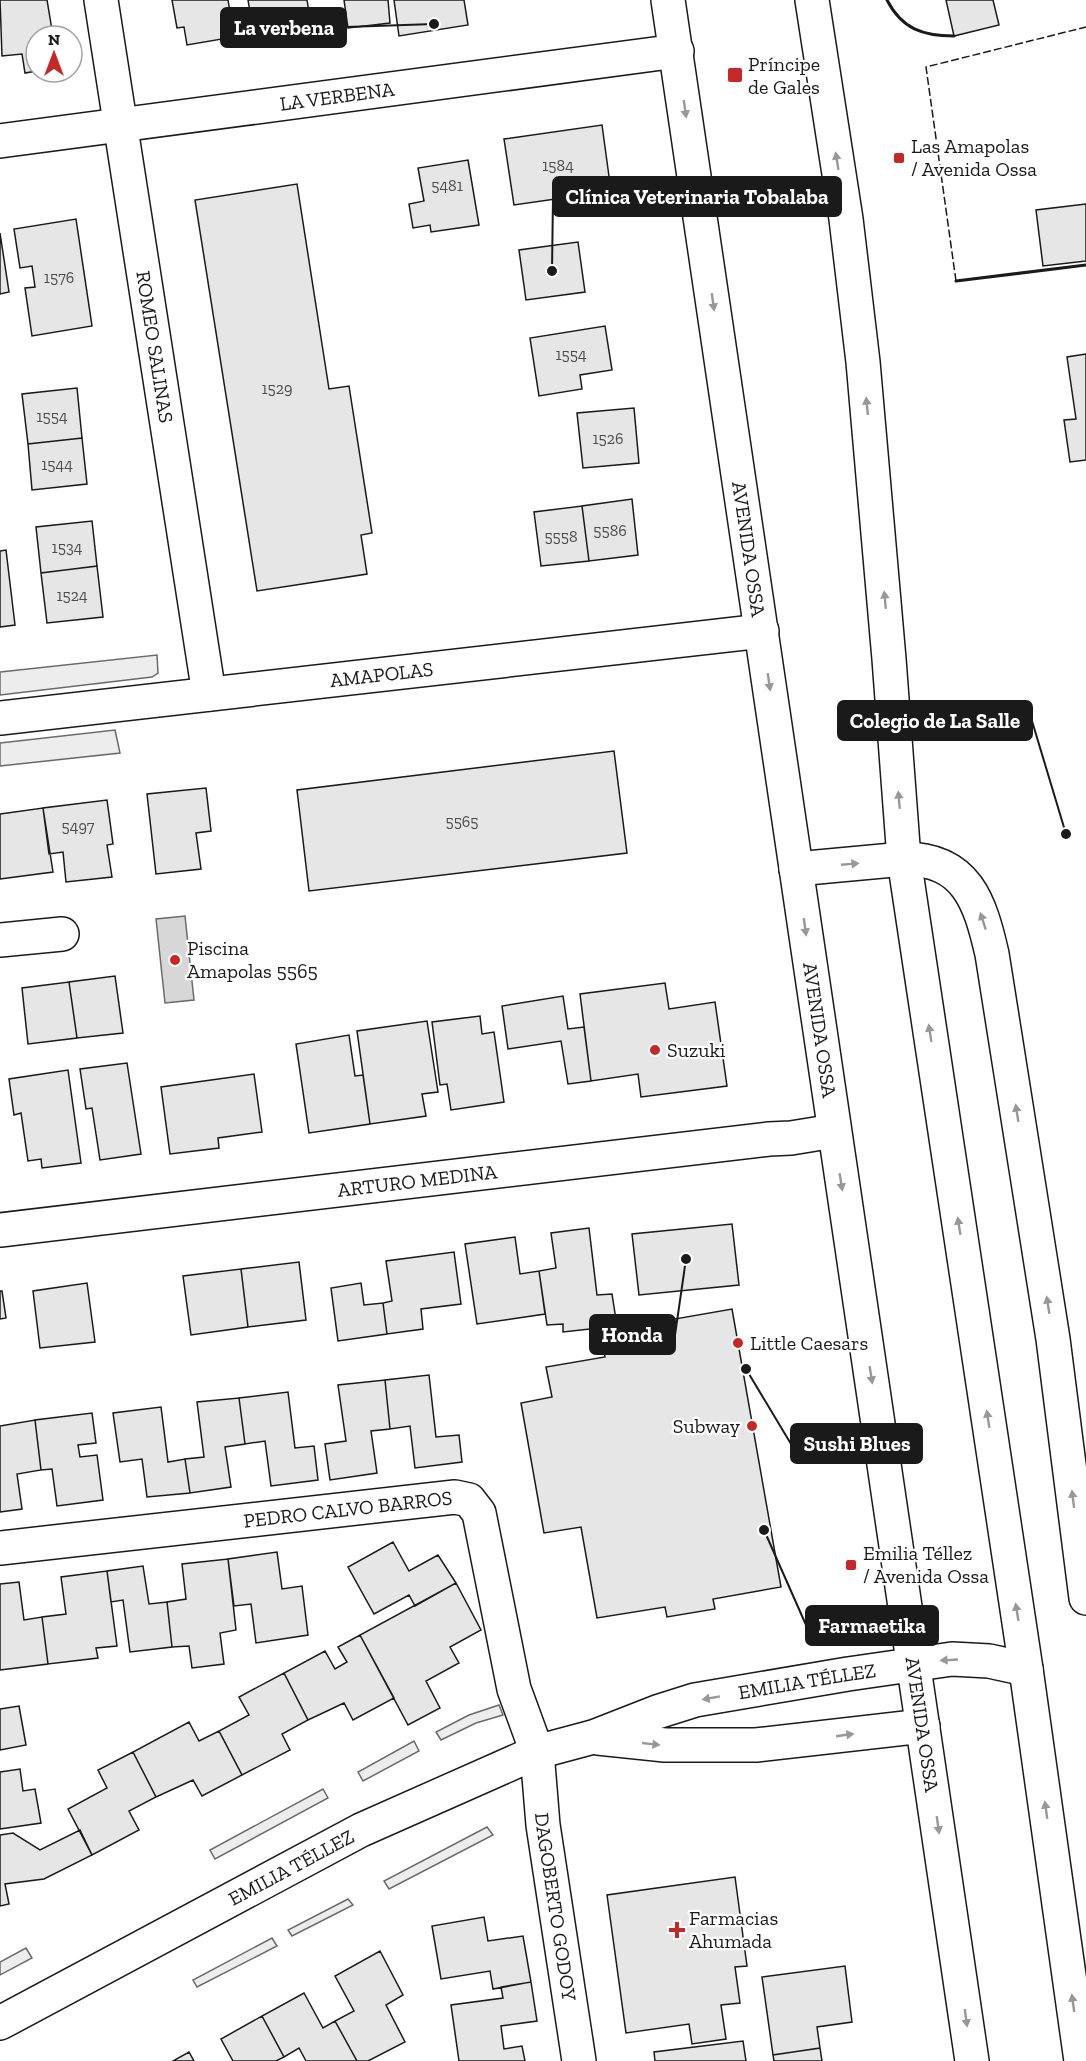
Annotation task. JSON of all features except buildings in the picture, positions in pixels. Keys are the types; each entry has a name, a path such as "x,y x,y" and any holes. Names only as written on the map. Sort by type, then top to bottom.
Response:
{"street":[{"name":"ROMEO SALINAS","path":"101,0 209,694"},
{"name":"AVENIDA OSSA","path":"668,0 972,2061"},
{"path":"812,0 846,219 863,362 904,859 1026,1669 1081,2061"},
{"name":"LA VERBENA","path":"0,141 676,51"},
{"name":"AMAPOLAS","path":"0,718 762,631"},
{"path":"796,869 919,859 947,868 964,881 975,898 985,924 992,954 1053,1339 1086,1598"},
{"path":"0,940 62,934"},
{"name":"ARTURO MEDINA","path":"0,1230 791,1138 834,1131"},
{"name":"PEDRO CALVO BARROS","path":"0,1548 455,1497 469,1500 479,1513 514,1689 537,1752"},
{"name":"EMILIA TÉLLEZ","path":"0,2023 362,1830 537,1752 593,1737 695,1700 914,1664 961,1660 989,1661 1026,1669"},
{"name":"EMILIA TÉLLEZ","path":"593,1737 665,1745 756,1745 923,1726"},
{"name":"DAGOBERTO GODOY","path":"537,1752 543,1825 579,2061"}],"shaded area":[{"path":"157,655 158,673 152,677 0,695 0,672"},
{"path":"115,730 120,753 0,766 0,743"},
{"name":"Piscina Amapolas 5565","path":"185,916 194,1000 165,1003 156,919"},
{"path":"499,1705 503,1715 476,1723 441,1740 436,1732 469,1715"},
{"path":"414,1741 419,1751 363,1781 358,1772"},
{"path":"323,1789 328,1798 215,1859 210,1850"},
{"path":"487,1827 493,1835 389,1889 384,1881"},
{"path":"348,1899 353,1905 292,1936 288,1930"},
{"path":"272,1938 277,1946 197,1987 193,1980"},
{"path":"26,1948 32,1958 0,1975 0,1962"}],"fence":[{"path":"956,281 926,67 1086,27"}],"wall":[{"path":"887,0 899,18 915,29 954,36"},
{"path":"956,281 1086,265"}],"place":[{"name":"La verbena","path":"434,24"},
{"name":"Príncipe de Gales","path":"735,75"},
{"name":"Las Amapolas / Avenida Ossa","path":"899,158"},
{"name":"Clínica Veterinaria Tobalaba","path":"552,271"},
{"name":"Colegio de La Salle","path":"1066,834"},
{"name":"Piscina Amapolas 5565","path":"175,960"},
{"name":"Suzuki","path":"655,1050"},
{"name":"Honda","path":"686,1259"},
{"name":"Little Caesars","path":"738,1343"},
{"name":"Sushi Blues","path":"746,1369"},
{"name":"Subway","path":"752,1426"},
{"name":"Farmaetika","path":"764,1530"},
{"name":"Emilia Téllez / Avenida Ossa","path":"851,1565"},
{"name":"Farmacias Ahumada","path":"677,1930"}]}
